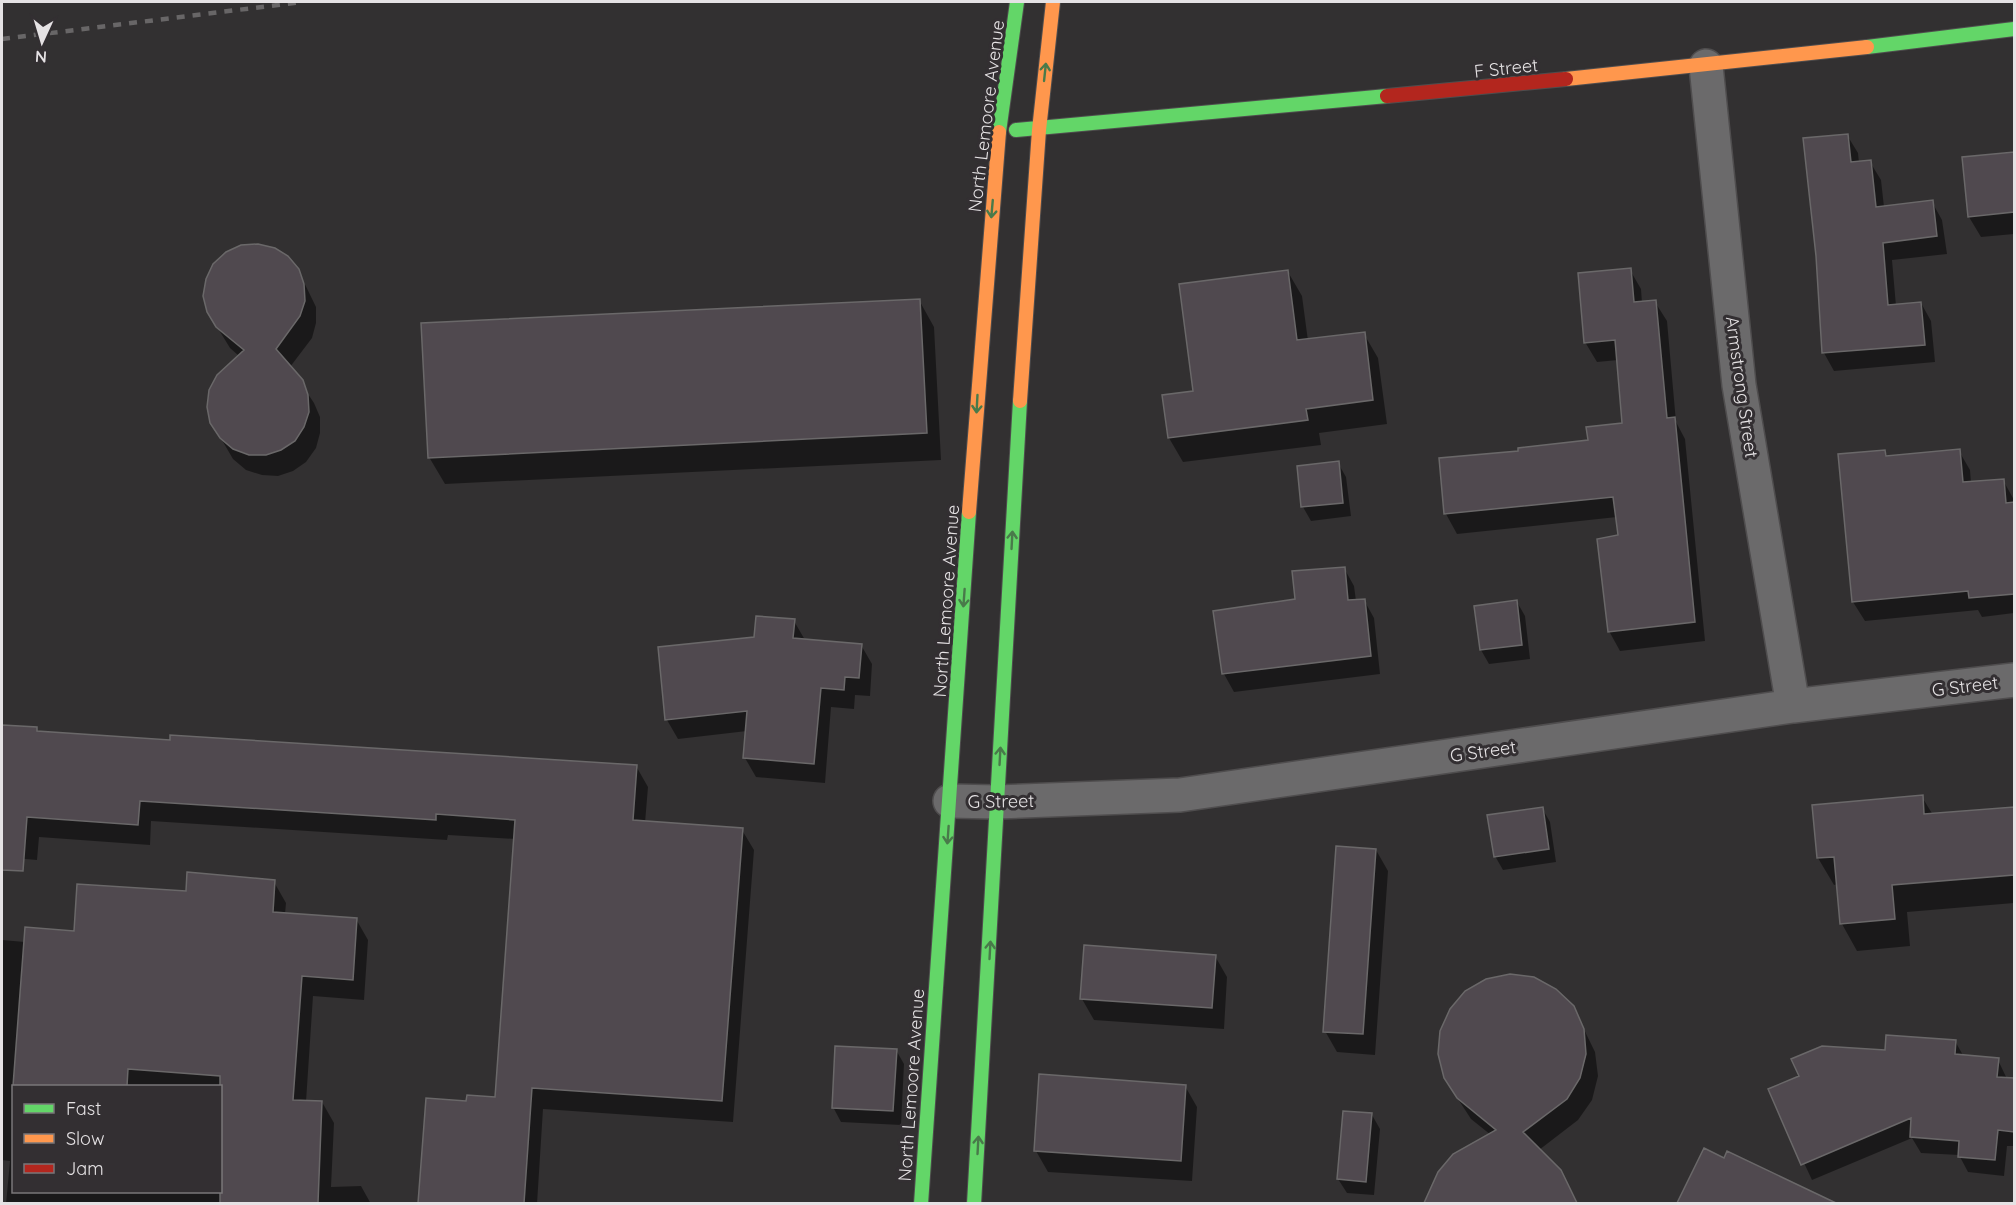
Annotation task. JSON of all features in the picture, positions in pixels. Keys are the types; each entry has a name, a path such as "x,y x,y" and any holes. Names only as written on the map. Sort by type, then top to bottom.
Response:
{"main road":[{"name":"North Lemoore Avenue","path":"921,1203 951,801 981,339 999,130 1017,2"},
{"path":"974,1203 1022,359 1039,130 1053,2"},
{"name":"F Street","path":"999,130 1039,130 1706,66 2014,29"}],"street":[{"name":"Armstrong Street","path":"1706,66 1739,385 1793,706"},
{"name":"G Street","path":"951,801 997,802 1180,795 1793,706 2014,680"}],"building":[{"path":"1848,134 1851,162 1871,160 1876,207 1933,200 1937,236 1883,243 1888,305 1921,302 1925,345 1822,353 1816,256 1803,138"},
{"path":"2014,152 2014,212 1968,217 1962,157"},
{"path":"258,244 275,248 288,256 299,269 304,284 305,301 300,316 276,349 303,380 308,395 309,412 304,427 295,441 281,450 266,455 249,455 233,449 220,438 210,423 207,407 209,390 217,375 244,350 216,327 207,312 203,296 206,279 213,264 226,252 241,245"},
{"path":"1631,268 1634,302 1656,300 1667,418 1675,417 1695,622 1608,632 1597,539 1618,535 1613,497 1444,514 1439,458 1518,451 1518,448 1588,440 1586,427 1622,423 1615,340 1584,343 1578,273"},
{"path":"1288,270 1297,340 1365,332 1373,400 1306,409 1308,420 1168,438 1162,395 1193,391 1179,284"},
{"path":"920,299 927,433 428,458 421,323"},
{"path":"1960,449 1963,482 2004,479 2006,503 2014,502 2014,594 1969,598 1968,591 1852,602 1838,454 1885,450 1886,456"},
{"path":"1339,461 1343,503 1301,507 1297,466"},
{"path":"1345,567 1348,600 1365,599 1371,656 1222,674 1213,611 1295,599 1292,571"},
{"path":"1517,600 1522,645 1480,650 1474,606"},
{"path":"756,616 795,619 793,638 862,644 859,678 845,677 844,690 821,688 814,764 743,758 747,711 665,720 658,647 754,637"},
{"path":"2,725 37,727 37,731 170,740 170,735 637,765 633,820 743,828 722,1101 532,1088 524,1203 418,1203 426,1098 466,1101 467,1095 495,1097 515,820 436,814 436,820 140,801 138,825 27,817 23,871 2,870"},
{"path":"1923,795 1924,814 2014,807 2014,875 1892,885 1895,919 1840,924 1834,857 1817,858 1812,805"},
{"path":"1543,807 1549,849 1494,857 1487,815"},
{"path":"1336,846 1376,849 1363,1034 1323,1032"},
{"path":"187,872 275,880 273,912 357,918 353,980 302,976 293,1100 322,1101 318,1203 220,1203 220,1193 222,1193 222,1085 220,1085 220,1076 128,1069 127,1085 13,1085 25,927 74,931 77,884 186,891"},
{"path":"1084,945 1216,955 1212,1008 1080,999"},
{"path":"1510,974 1534,977 1556,989 1574,1006 1584,1029 1586,1054 1580,1078 1567,1099 1523,1132 1561,1170 1577,1203 1424,1203 1438,1172 1453,1154 1496,1130 1457,1098 1444,1078 1438,1054 1440,1031 1450,1009 1465,991 1486,979"},
{"path":"1886,1035 1956,1040 1955,1054 1999,1058 1997,1077 2014,1078 2014,1132 1998,1130 1995,1160 1958,1157 1959,1141 1910,1137 1911,1118 1801,1165 1768,1089 1799,1076 1791,1059 1822,1046 1885,1050"},
{"path":"835,1046 897,1049 893,1111 832,1108"},
{"path":"1039,1074 1186,1085 1181,1161 1034,1151"},
{"path":"1343,1111 1372,1113 1366,1182 1337,1179"},
{"path":"1704,1148 1724,1158 1727,1151 1836,1203 1677,1203"}],"railway":[{"path":"2,39 302,2"}],"traffic: fast":[{"path":"999,132 1017,2"},
{"path":"1867,47 2014,29"},
{"path":"1016,130 1387,96"},
{"path":"974,1204 1020,401"},
{"path":"921,1204 969,512"}],"traffic: slow":[{"path":"1020,401 1039,130 1053,2"},
{"path":"1566,79 1867,47"},
{"path":"969,512 999,132"}],"traffic: jam":[{"path":"1387,96 1566,79"}]}
